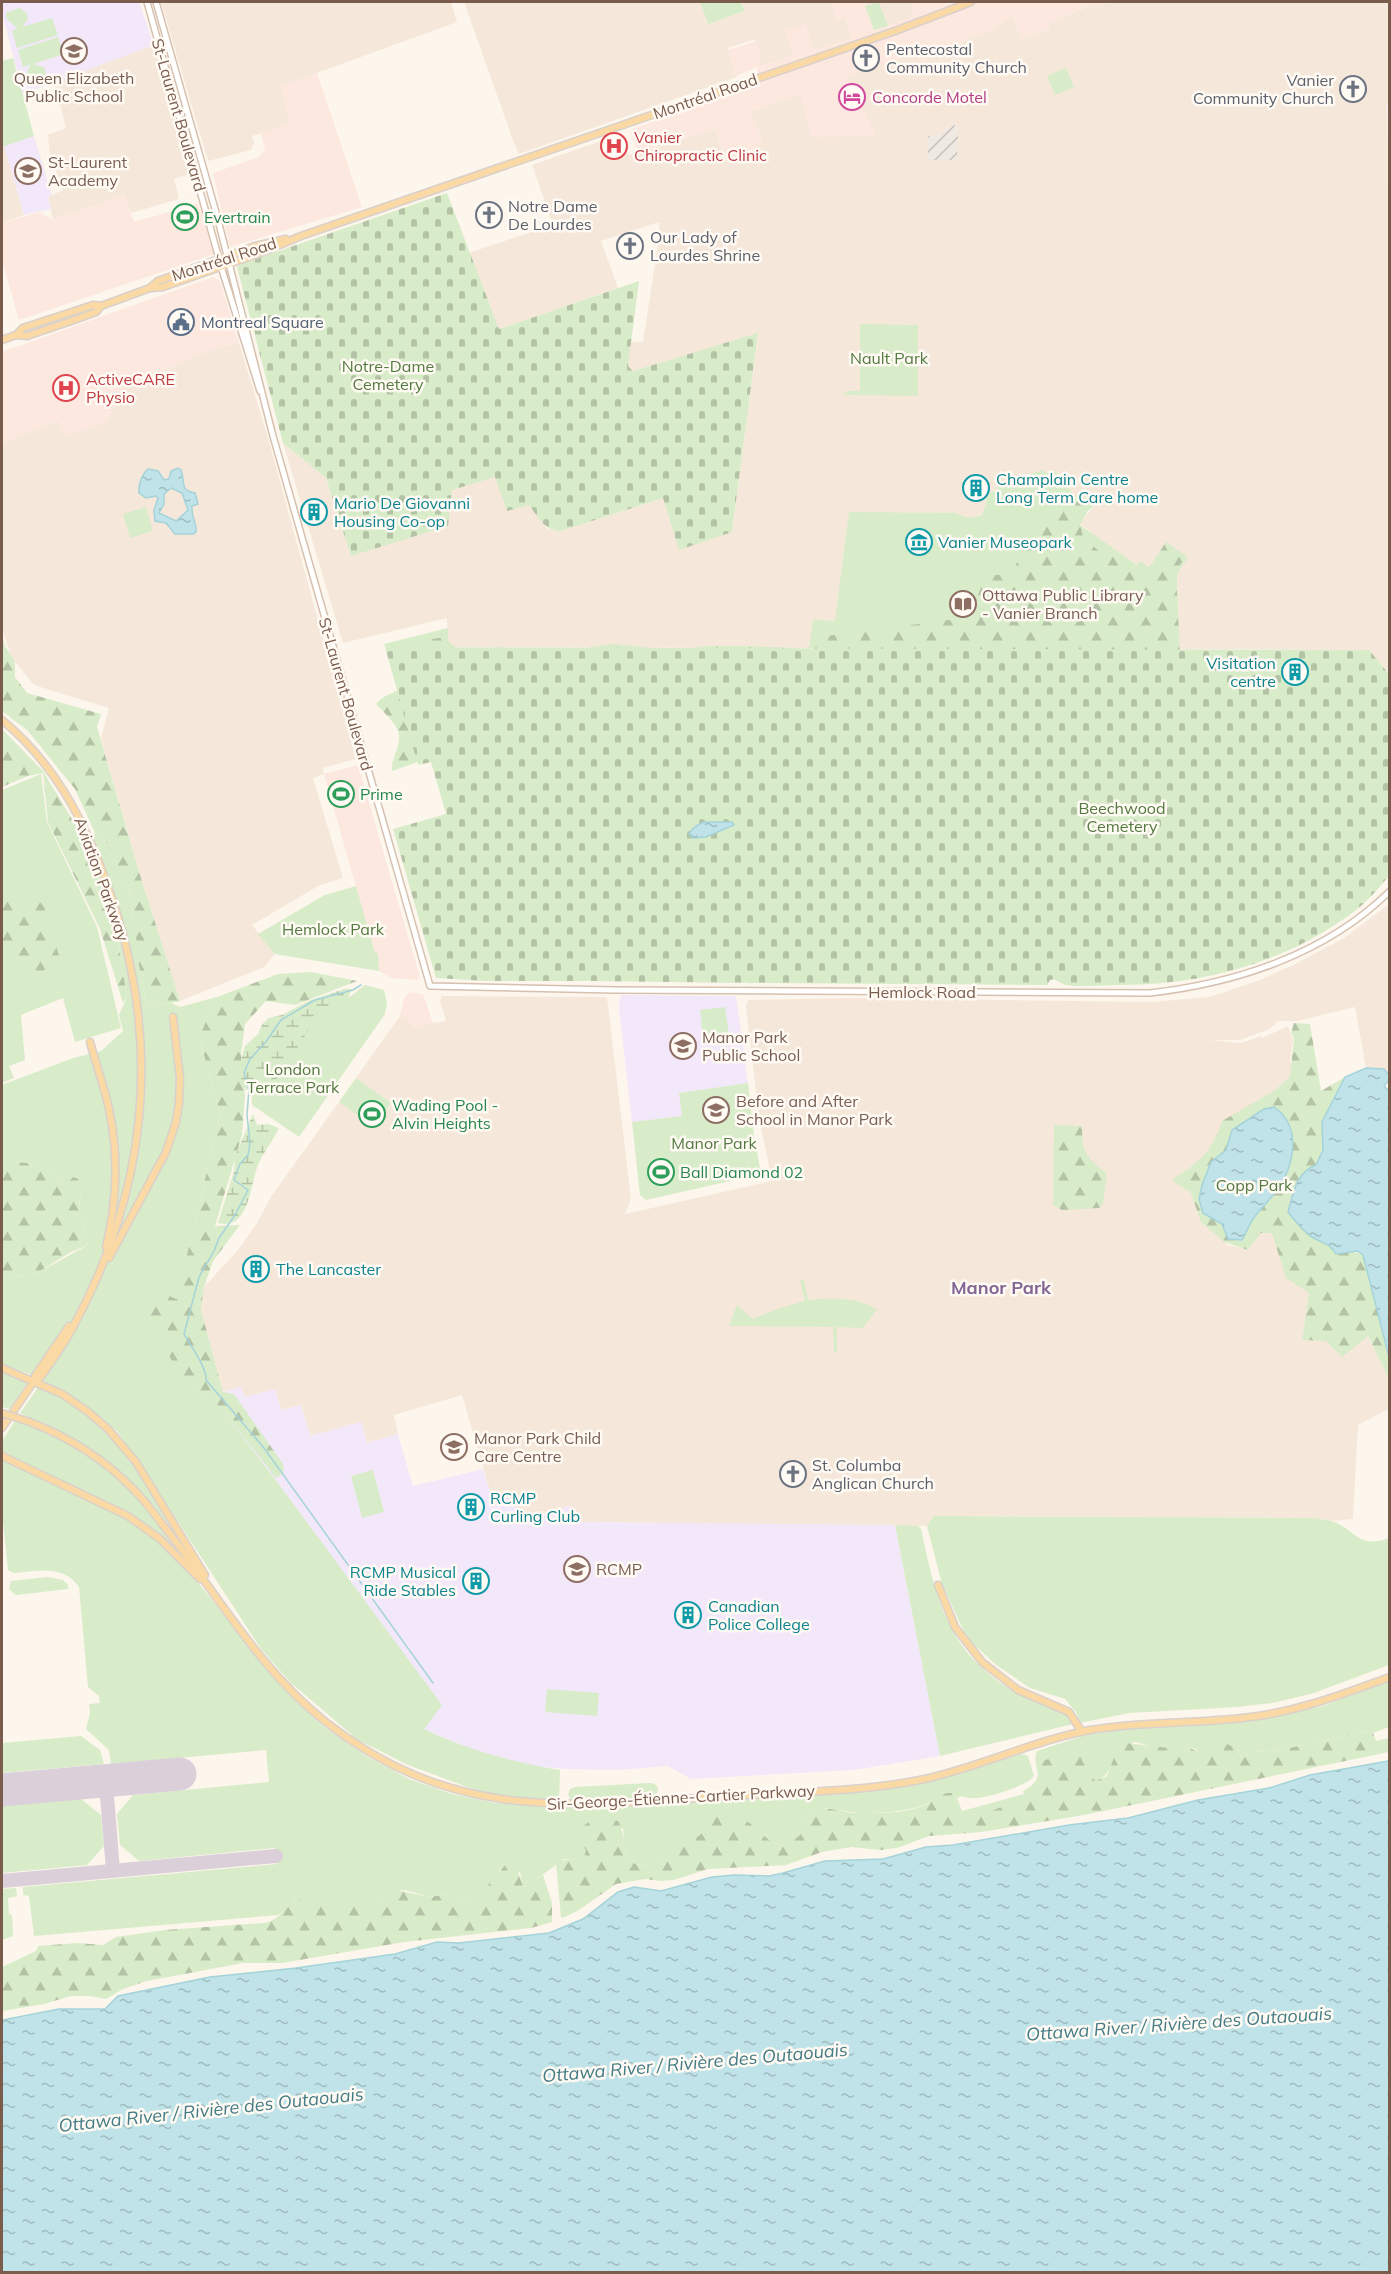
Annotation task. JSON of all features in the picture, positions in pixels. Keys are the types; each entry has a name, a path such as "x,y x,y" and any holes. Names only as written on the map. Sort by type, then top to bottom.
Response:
{"main road":[{"name":"St-Laurent Boulevard","path":"147,2 221,267 264,401"},
{"name":"St-Laurent Boulevard","path":"156,2 227,256 264,401 430,986"},
{"name":"Montréal Road","path":"2,340 16,335 23,328 93,305 101,306 150,288 163,287 301,236 895,31 971,2"},
{"name":"Montréal Road","path":"150,288 158,280 255,246 301,236"},
{"path":"236,318 243,316"},
{"name":"Aviation Parkway","path":"2,720 47,765 66,791 85,826 124,935 139,1010 142,1045 142,1097 132,1173 120,1219 97,1279 62,1346 40,1378 34,1381 2,1428"},
{"name":"Hemlock Road","path":"430,986 1150,993 1211,984 1273,965 1311,947 1351,923 1389,891"},
{"path":"97,1279 166,1152 174,1128 180,1084 173,1017"},
{"path":"90,1042 112,1124 116,1173 112,1219 97,1279"},
{"path":"2,1368 62,1394 87,1411 127,1449 192,1551 219,1599"},
{"name":"Sir-George-Étienne-Cartier Parkway","path":"2,1413 56,1433 88,1451 125,1481 144,1500 278,1677 310,1709 342,1735 370,1753 421,1778 465,1793 496,1800 566,1805 873,1787 948,1773 1082,1732 1133,1724 1242,1718 1278,1713 1322,1702 1389,1677"},
{"path":"2,1456 139,1522 171,1548 219,1599"},
{"path":"938,1585 955,1627 982,1662 1018,1690 1069,1712 1082,1732"}],"shaded area":[{"name":"Queen Elizabeth Public School","path":"2,2 139,2 154,45 23,94 2,13"},
{"path":"161,2 451,2 457,22 281,86 291,124 252,136 254,143 251,150 208,161"},
{"path":"464,2 700,2 708,24 745,11 742,2 838,2 832,4 837,21 845,18 852,39 814,50 805,25 793,55 758,67 760,55 755,39 728,48 737,77 519,154"},
{"path":"864,2 879,2 865,6"},
{"path":"864,2 874,30 914,16 910,2 944,2 946,5 954,2 1110,2 1093,9 1090,5 1048,23 1050,28 1022,39 1013,16 986,32 966,39 948,57 939,49 924,64 912,54 847,76 876,136 811,137 800,94 750,111 762,141 757,150 726,160 716,129 683,139 678,129 655,138 658,147 638,153 631,134 632,129 760,85 757,67 736,76 728,50 756,41 760,55 758,67 793,55 785,31 805,24 814,50 852,39 845,18 837,21 832,4"},
{"path":"879,2 910,2 915,16 888,26"},
{"path":"1110,2 1389,2 1390,103 1387,103 1388,206 1390,206 1389,674 1369,650 1179,649 1177,574 1138,565 1090,534 1091,532 1080,524 1094,506 1077,498 1054,470 1049,474 989,494 982,515 971,518 959,515 835,621 813,619 809,648 448,647 447,618 343,643 283,443 326,478 351,556 452,489 495,477 529,505 548,529 561,531 663,498 732,533 758,334 633,371 628,366 631,342 643,342 659,238 659,222 601,241 618,288 499,329 468,253 553,225 532,165 618,135 622,137 629,155 657,147 655,139 678,129 683,139 716,129 725,160 762,141 750,111 800,94 875,136 846,76 912,54 939,49 948,57 966,39 986,32 1013,16 1022,39 1050,28 1048,23 1091,5 1093,9"},
{"path":"154,45 190,174 174,179 179,199 131,213 124,195 53,220 48,197 63,190 50,157 48,135 66,128 54,82"},
{"path":"317,73 362,207 230,247 213,173 259,157 265,150 261,133 290,124 281,86"},
{"path":"953,123 958,131 957,160 928,160 928,136 941,135"},
{"name":"St-Laurent Academy","path":"34,136 52,195 48,197 51,209 24,215 4,146"},
{"path":"4,146 24,215 2,223 2,147"},
{"path":"124,195 134,222 198,204 215,254 19,320 2,260 2,223 39,212 53,220"},
{"path":"213,277 220,281 239,343 211,350 137,381 119,384 122,396 105,423 64,437 58,420 2,443 2,352"},
{"path":"239,343 269,441 356,759 323,768 324,774 313,778 343,878 320,885 252,925 275,954 264,967 180,1001 140,875 101,739 109,708 34,685 11,656 2,628 2,443 58,420 119,384 137,381 211,350"},
{"path":"358,765 419,974 418,980 392,978 379,971 378,953 375,954 324,774"},
{"path":"1389,904 1389,1075 1384,1069 1366,1068 1355,1007 1297,1021 1278,1021 1270,1029 1240,1040 1210,1040 1241,1043 1261,1036 1262,1038 1288,1026 1293,1040 1290,1060 1293,1069 1290,1079 1256,1106 1222,1121 1216,1140 1226,1245 1248,1249 1261,1228 1277,1234 1309,1293 1302,1339 1326,1341 1368,1336 1389,1379 1389,1409 1358,1425 1353,1519 1333,1521 1311,1518 934,1516 927,1526 576,1522 571,1506 520,1519 493,1501 462,1395 394,1415 398,1434 367,1443 361,1422 310,1436 301,1405 281,1410 244,1397 241,1387 223,1392 201,1310 204,1287 238,1250 257,1223 271,1197 339,1102 374,1127 391,1103 356,1078 400,1016 433,1023 446,1021 440,1001 442,996 607,997 631,1199 625,1214 772,1181 759,1117 746,1007 748,1000 847,998 1152,1002 1210,997 1260,980 1295,964 1344,938"},
{"path":"410,992 423,994 433,1023 414,1028 407,1018 400,1016 404,998"},
{"name":"Manor Park Public School","path":"622,995 736,996 748,1083 680,1093 683,1116 632,1122 619,1008"},
{"name":"RCMP","path":"241,1387 245,1397 275,1389 281,1410 301,1405 310,1436 361,1422 367,1443 398,1434 413,1486 483,1469 493,1501 513,1496 520,1519 571,1506 576,1522 895,1525 940,1756 854,1770 691,1779 668,1766 617,1770 534,1766 477,1752 424,1729 172,1463 223,1392"}],"green space":[{"path":"700,2 741,2 745,11 708,24"},
{"path":"879,2 888,26 874,30 865,6"},
{"path":"19,8 27,13 28,19 22,27 52,18 58,35 17,48 12,31 17,28 6,18 6,13"},
{"path":"58,37 64,54 33,64 44,67 46,74 43,81 30,85 28,72 31,65 23,67 18,50"},
{"path":"13,58 34,136 2,147 2,61"},
{"path":"1066,68 1074,87 1055,95 1047,76"},
{"name":"Notre-Dame Cemetery","path":"447,193 499,329 639,281 628,366 633,371 758,333 732,532 679,550 663,498 561,531 555,530 542,522 529,505 507,511 495,477 452,490 448,526 351,556 326,478 283,443 237,267"},
{"name":"Nault Park","path":"860,324 918,325 918,396 844,395 846,391 860,391"},
{"path":"1042,470 1049,474 1054,470 1077,498 1094,506 1088,511 1080,525 1137,565 1140,561 1152,569 1169,544 1188,557 1177,574 1179,649 809,648 813,619 835,621 849,512 958,513 971,518 982,515 989,493 996,491 997,487"},
{"path":"1084,497 1088,507 1079,520 1083,537 1100,552 1148,569 1166,542 1186,557 1176,570 1180,656 436,745 415,763 392,771 399,740 398,732 394,723 376,704 401,687 395,649 399,646 444,637 457,649 468,651 499,647 551,653 613,644 672,650 709,646 742,646 796,648 812,652 818,637 957,619 971,626 980,614 976,601 986,574 1012,576 1020,554 1044,524"},
{"path":"146,507 153,531 130,538 123,514"},
{"path":"448,628 448,647 421,649 385,647 384,644"},
{"path":"2,635 5,646 15,661 15,677 27,693 101,714 97,727 180,1001 147,1008 132,917 134,898 125,885 109,845 95,833 75,789 28,731 2,711"},
{"name":"Beechwood Cemetery","path":"385,647 1369,650 1389,674 1389,876 1361,906 1306,942 1246,966 1182,981 1085,986 1066,985 1054,979 1050,980 1047,985 746,983 746,980 745,983 485,981 436,978 393,829 446,814 431,762 418,765"},
{"path":"2,729 43,771 87,844 90,874 118,942 127,997 123,1003 100,929 48,822 43,773 28,776 2,787"},
{"path":"41,774 47,822 97,927 121,1028 75,1042 63,998 21,1015 25,1060 9,1066 14,1078 2,1083 2,790"},
{"path":"95,833 109,845 126,887 134,898 132,917 137,934 137,955 147,1008 171,1003 180,1007 217,997 199,1037 220,1113 176,1300 184,1381 220,1407 442,1705 424,1729 491,1754 560,1770 559,1802 478,1791 408,1765 358,1740 291,1683 261,1649 117,1431 68,1394 32,1375 2,1364 2,1279 37,1273 88,1245 79,1207 82,1180 67,1184 58,1182 48,1166 11,1161 2,1155 2,1085 73,1058 101,1051 123,1031 119,1015 127,997 118,942 90,874 87,844"},
{"name":"Hemlock Park","path":"356,886 375,953 378,953 379,971 275,954 258,934 325,895"},
{"path":"23,896 39,901 44,906 60,959 52,961 40,975 20,965 12,951 2,944 2,904"},
{"path":"311,972 357,981 295,1005 266,1001 245,1024 241,1054 245,1096 242,1135 215,1226 240,1225 213,1261 204,1287 201,1310 223,1392 234,1394 283,1464 284,1473 276,1478 220,1407 184,1381 146,1317 149,1286 176,1299 220,1113 199,1037 217,997 278,974"},
{"name":"London Terrace Park","path":"365,985 384,990 387,1003 385,1014 299,1137 252,1105 251,1074 321,1002 351,996"},
{"path":"344,989 352,989 346,1002 325,1009 315,1016 281,1076 265,1085 246,1090 240,1081 238,1070 245,1046 258,1034 268,1018 282,1015 308,1001"},
{"path":"725,1007 729,1034 703,1037 700,1010"},
{"name":"Copp Park","path":"1294,1023 1310,1024 1321,1091 1345,1077 1322,1122 1323,1150 1316,1165 1313,1238 1363,1255 1389,1357 1389,1379 1368,1336 1342,1357 1326,1341 1302,1340 1309,1293 1286,1278 1272,1233 1261,1233 1248,1250 1224,1242 1201,1222 1191,1193 1172,1180 1209,1149 1222,1121 1274,1091 1290,1077 1294,1038 1291,1033","holes":["1239,1127 1293,1148 1289,1166 1278,1189 1253,1219 1242,1240 1228,1239 1202,1185 1211,1162 1226,1150 1232,1130"]},
{"path":"356,1078 391,1103 373,1127 339,1102"},
{"name":"Manor Park","path":"748,1083 761,1174 646,1200 640,1195 632,1122 682,1116 679,1093"},
{"path":"253,1114 257,1125 268,1124 279,1128 258,1165 243,1213 229,1224 218,1223 234,1171 235,1156"},
{"path":"1054,1125 1082,1126 1084,1149 1094,1163 1107,1174 1103,1204 1099,1208 1062,1210 1053,1205"},
{"path":"2,1155 11,1161 48,1166 58,1182 67,1184 73,1177 82,1180 79,1207 88,1245 69,1253 37,1273 2,1279"},
{"path":"804,1280 808,1300 844,1299 877,1309 863,1328 837,1327 837,1352 834,1352 833,1327 729,1326 737,1305 753,1319 805,1301 800,1281"},
{"path":"2,1369 26,1379 27,1383 10,1409 2,1407"},
{"path":"39,1386 65,1400 106,1431 137,1469 179,1537 136,1487 109,1462 47,1425 20,1413"},
{"path":"15,1421 68,1444 112,1474 149,1511 184,1557 162,1537 130,1514 2,1454 2,1441"},
{"path":"2,1458 127,1517 159,1540 189,1571 275,1679 324,1727 368,1757 409,1779 452,1794 496,1803 567,1808 852,1792 924,1782 1022,1754 1028,1756 1034,1776 1029,1781 985,1797 962,1796 957,1798 962,1811 1024,1794 1023,1791 1036,1781 1037,1751 1083,1736 1145,1726 1219,1724 1278,1716 1323,1706 1389,1681 1389,1727 1373,1733 1368,1731 1271,1752 1255,1751 1242,1759 1237,1749 1208,1752 1202,1755 1196,1749 1191,1748 1186,1750 1154,1747 1135,1742 1118,1747 1110,1767 1101,1779 1096,1781 1091,1777 1082,1760 1041,1776 1035,1786 1017,1802 982,1814 964,1815 959,1811 952,1793 922,1806 897,1811 861,1813 816,1810 804,1819 802,1833 793,1842 782,1845 773,1843 760,1834 691,1836 672,1831 672,1845 663,1851 657,1863 640,1866 627,1860 622,1843 623,1828 586,1850 584,1857 578,1860 564,1859 526,1887 522,1884 520,1872 501,1868 472,1904 448,1894 430,1897 405,1890 387,1892 374,1905 335,1903 318,1907 296,1900 287,1910 278,1915 34,1936 29,1896 23,1895 23,1887 277,1864 275,1848 139,1861 120,1845 117,1814 133,1795 269,1782 266,1750 111,1764 109,1750 86,1729 90,1713 89,1704 100,1703 99,1696 88,1687 79,1587 73,1580 58,1572 41,1570 14,1573 8,1570 2,1510"},
{"path":"373,1470 384,1512 362,1518 351,1476"},
{"path":"934,1516 1311,1518 1329,1520 1339,1524 1363,1540 1378,1541 1389,1538 1389,1665 1314,1693 1273,1703 1129,1713 1080,1723 1076,1712 1065,1699 1030,1688 995,1664 967,1638 942,1584 927,1526"},
{"path":"895,1525 918,1526 921,1529 940,1603 956,1637 967,1652 1003,1685 1018,1694 1050,1704 1064,1712 1073,1724 940,1756"},
{"path":"48,1577 63,1580 68,1585 68,1589 16,1595 9,1589 11,1581"},
{"path":"547,1689 599,1693 597,1716 545,1712"},
{"path":"1368,1731 1373,1733 1376,1741 1389,1738 1389,1752 1084,1815 981,1832 929,1836 897,1848 880,1850 851,1847 822,1852 786,1865 708,1869 674,1880 645,1879 616,1884 579,1910 561,1917 556,1863 584,1857 586,1850 578,1839 580,1829 589,1822 603,1817 619,1822 627,1860 640,1866 657,1863 663,1851 672,1845 674,1828 685,1828 691,1836 699,1836 719,1814 743,1819 771,1841 784,1844 802,1833 803,1822 808,1815 821,1809 850,1813 901,1811 919,1807 941,1795 952,1793 959,1811 964,1815 982,1814 1016,1802 1038,1782 1041,1761 1080,1751 1085,1755 1082,1760 1091,1777 1096,1781 1107,1776 1118,1747 1126,1743 1186,1750 1190,1748 1206,1755 1209,1743 1220,1741 1236,1748 1242,1759 1255,1751 1271,1752"},
{"path":"81,1736 100,1750 104,1764 2,1773 2,1743"},
{"path":"655,1784 658,1788 657,1793 651,1797 576,1801 571,1800 568,1794 570,1789 575,1787"},
{"path":"81,1799 101,1815 104,1846 87,1865 2,1873 2,1806"},
{"path":"506,1864 516,1865 525,1887 543,1875 552,1903 552,1922 531,1928 404,1942 282,1963 243,1963 147,1981 123,1989 106,1999 71,1996 44,2004 2,2011 2,1967 36,1951 38,1946 78,1943 103,1945 116,1937 165,1930 264,1923 279,1916 299,1899 318,1906 338,1902 374,1905 387,1892 396,1890 430,1897 448,1894 472,1904"},
{"path":"16,1888 17,1896 8,1898 13,1936 2,1940 2,1889"}],"water":[{"path":"178,468 181,470 185,488 195,493 198,504 192,506 196,529 193,534 175,534 166,523 155,521 154,510 158,498 156,496 146,498 139,493 141,480 148,469 158,471 164,480 169,479 171,471","holes":["171,488 182,493 188,510 176,521 159,513 164,504 164,494"]},
{"path":"705,822 732,822 734,825 706,837 693,838 689,834 696,826"},
{"path":"1366,1068 1384,1069 1389,1075 1389,1080 1384,1086 1390,1092 1389,1357 1363,1255 1357,1251 1336,1254 1328,1245 1305,1232 1288,1212 1300,1178 1309,1168 1316,1165 1323,1150 1322,1122 1345,1077"},
{"path":"1274,1107 1289,1124 1292,1135 1293,1146 1288,1169 1277,1190 1253,1219 1242,1240 1228,1239 1222,1224 1203,1213 1199,1199 1202,1185 1211,1162 1226,1150 1232,1130 1264,1109"},
{"name":"Ottawa River / Rivière des Outaouais","path":"1389,1761 1389,2272 2,2272 2,2020 59,2009 105,2009 118,1996 210,1977 395,1954 437,1942 459,1943 549,1933 583,1919 618,1892 634,1887 661,1891 712,1877 769,1876 825,1861 883,1859 926,1847 953,1845 1069,1825 1128,1818 1198,1800 1269,1788 1310,1775"}],"waterway":[{"path":"361,985 353,990 315,1000 281,1020 250,1059 244,1073 249,1089 247,1115 250,1143 248,1155 240,1164 234,1180 248,1190 199,1277 184,1334 201,1363 206,1380 264,1448 433,1683"}],"taxiway":[{"path":"87,1782 99,1786 107,1796 113,1871"},
{"path":"2,1881 276,1856"}],"runway":[{"path":"2,1790 180,1774"}],"place":[{"name":"Queen Elizabeth Public School","path":"74,51"},
{"name":"Pentecostal Community Church","path":"866,58"},
{"name":"Vanier Community Church","path":"1353,89"},
{"name":"Concorde Motel","path":"852,97"},
{"name":"Vanier Chiropractic Clinic","path":"614,146"},
{"name":"St-Laurent Academy","path":"28,171"},
{"name":"Notre Dame De Lourdes","path":"489,215"},
{"name":"Evertrain","path":"185,217"},
{"name":"Our Lady of Lourdes Shrine","path":"630,246"},
{"name":"Montreal Square","path":"181,322"},
{"name":"ActiveCARE Physio","path":"66,388"},
{"name":"Champlain Centre Long Term Care home","path":"976,488"},
{"name":"Mario De Giovanni Housing Co-op","path":"314,512"},
{"name":"Vanier Museopark","path":"919,542"},
{"name":"Ottawa Public Library - Vanier Branch","path":"963,604"},
{"name":"Visitation centre","path":"1295,672"},
{"name":"Prime","path":"341,794"},
{"name":"Manor Park Public School","path":"683,1046"},
{"name":"Before and After School in Manor Park","path":"716,1110"},
{"name":"Wading Pool - Alvin Heights","path":"372,1114"},
{"name":"Ball Diamond 02","path":"661,1172"},
{"name":"The Lancaster","path":"256,1269"},
{"name":"Manor Park Child Care Centre","path":"454,1447"},
{"name":"St. Columba Anglican Church","path":"793,1474"},
{"name":"RCMP Curling Club","path":"471,1507"},
{"name":"RCMP","path":"577,1569"},
{"name":"RCMP Musical Ride Stables","path":"476,1581"},
{"name":"Canadian Police College","path":"688,1615"}],"district":[{"name":"Manor Park","path":"1001,1288"}]}
